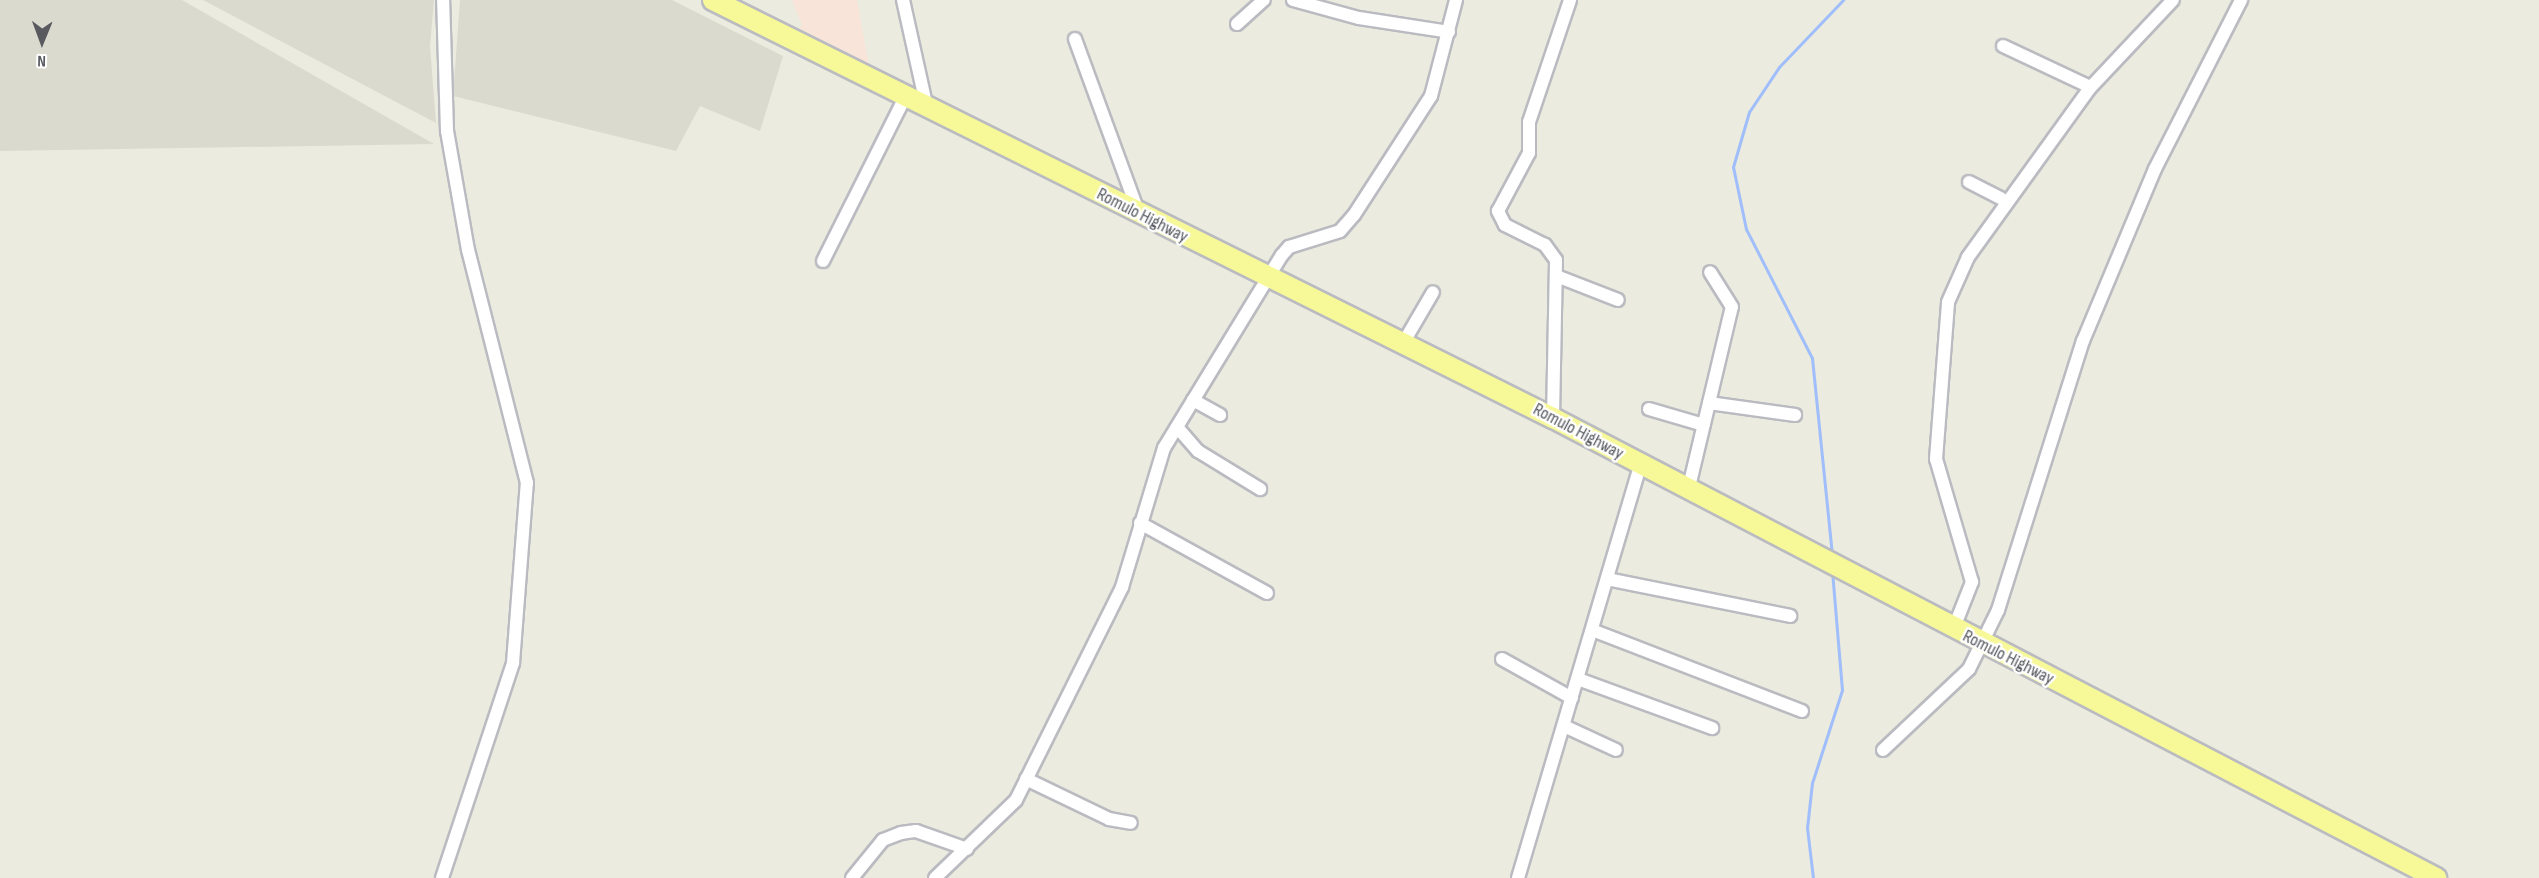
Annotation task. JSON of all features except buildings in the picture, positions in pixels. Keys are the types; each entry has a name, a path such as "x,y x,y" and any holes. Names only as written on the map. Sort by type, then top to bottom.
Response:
{"highway":[{"name":"Romulo Highway","path":"713,0 1267,279 1553,418 1953,630 2436,878"}],"street":[{"path":"442,878 513,663 527,483 468,250 451,152 443,0"},
{"path":"903,0 927,108"},
{"path":"1237,24 1264,0"},
{"path":"1293,0 1359,18 1449,32"},
{"path":"935,878 1011,807 1122,587 1155,466 1267,279 1289,247 1340,231 1354,215 1431,96 1456,0"},
{"path":"1553,418 1559,276 1552,253 1505,225 1498,211 1529,153 1529,122 1570,0"},
{"path":"1953,630 1972,582 1936,459 1942,335 1948,302 1968,257 2090,87 2173,0"},
{"path":"1883,750 1947,694 1982,645 1998,610 2083,341 2155,169 2241,0"},
{"path":"1075,39 1139,215"},
{"path":"2003,46 2090,87"},
{"path":"823,261 905,97"},
{"path":"1970,182 2006,201"},
{"path":"1688,490 1732,308 1710,272"},
{"path":"1559,276 1618,300"},
{"path":"1402,345 1433,292"},
{"path":"1193,400 1220,415"},
{"path":"1709,403 1795,416"},
{"path":"1649,409 1704,425"},
{"path":"1177,427 1198,451 1260,489"},
{"path":"1518,878 1640,466"},
{"path":"1140,523 1267,593"},
{"path":"1607,579 1790,616"},
{"path":"1592,630 1802,711"},
{"path":"1502,659 1572,698"},
{"path":"1578,678 1712,728"},
{"path":"1564,726 1616,750"},
{"path":"1026,779 1109,819 1131,823"},
{"path":"852,878 883,840 902,833 916,831 967,849"}],"shaded area":[{"path":"0,0 182,0 434,144 0,151"},
{"path":"203,0 434,0 430,46 436,123"},
{"path":"460,0 672,0 783,56 760,131 700,106 676,151 453,96"},
{"path":"792,0 857,0 870,72 796,36 802,25"}],"waterway":[{"path":"1832,555 1812,358 1746,229 1733,167 1749,112 1779,67 1843,0"},
{"path":"1813,878 1807,828 1812,783 1842,690 1832,571"}]}
